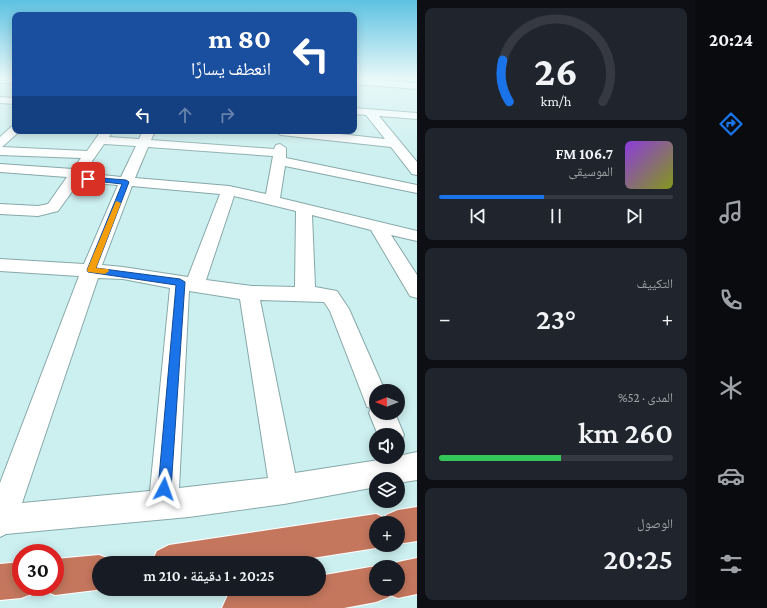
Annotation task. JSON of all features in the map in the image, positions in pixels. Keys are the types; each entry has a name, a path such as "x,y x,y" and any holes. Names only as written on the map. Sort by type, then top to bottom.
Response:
{"highway":[{"path":"405,526 417,524"},
{"path":"213,556 369,531"},
{"path":"64,576 92,573"},
{"path":"405,579 417,576"},
{"path":"0,582 12,581"},
{"path":"240,608 289,604 369,586"}],"street":[{"path":"357,111 417,116"},
{"path":"370,113 395,144 412,158 417,171"},
{"path":"0,144 12,133"},
{"path":"272,200 279,157 281,134"},
{"path":"307,134 395,144"},
{"path":"0,208 49,210 57,204 104,136 147,137 279,157 417,189"},
{"path":"147,137 126,182 91,270 0,521 163,505 284,490 406,463"},
{"path":"0,151 91,155"},
{"path":"0,168 126,182 229,190 417,236"},
{"path":"163,505 188,284 229,190"},
{"path":"304,208 304,294"},
{"path":"377,226 417,291"},
{"path":"0,265 91,270 249,293 326,295 333,299 336,303 370,384"},
{"path":"249,293 284,490"}],"slow traffic":[{"path":"105,271 91,270 118,203"}],"route":[{"path":"88,179 126,182 91,270 153,277 180,282 164,489"}]}
